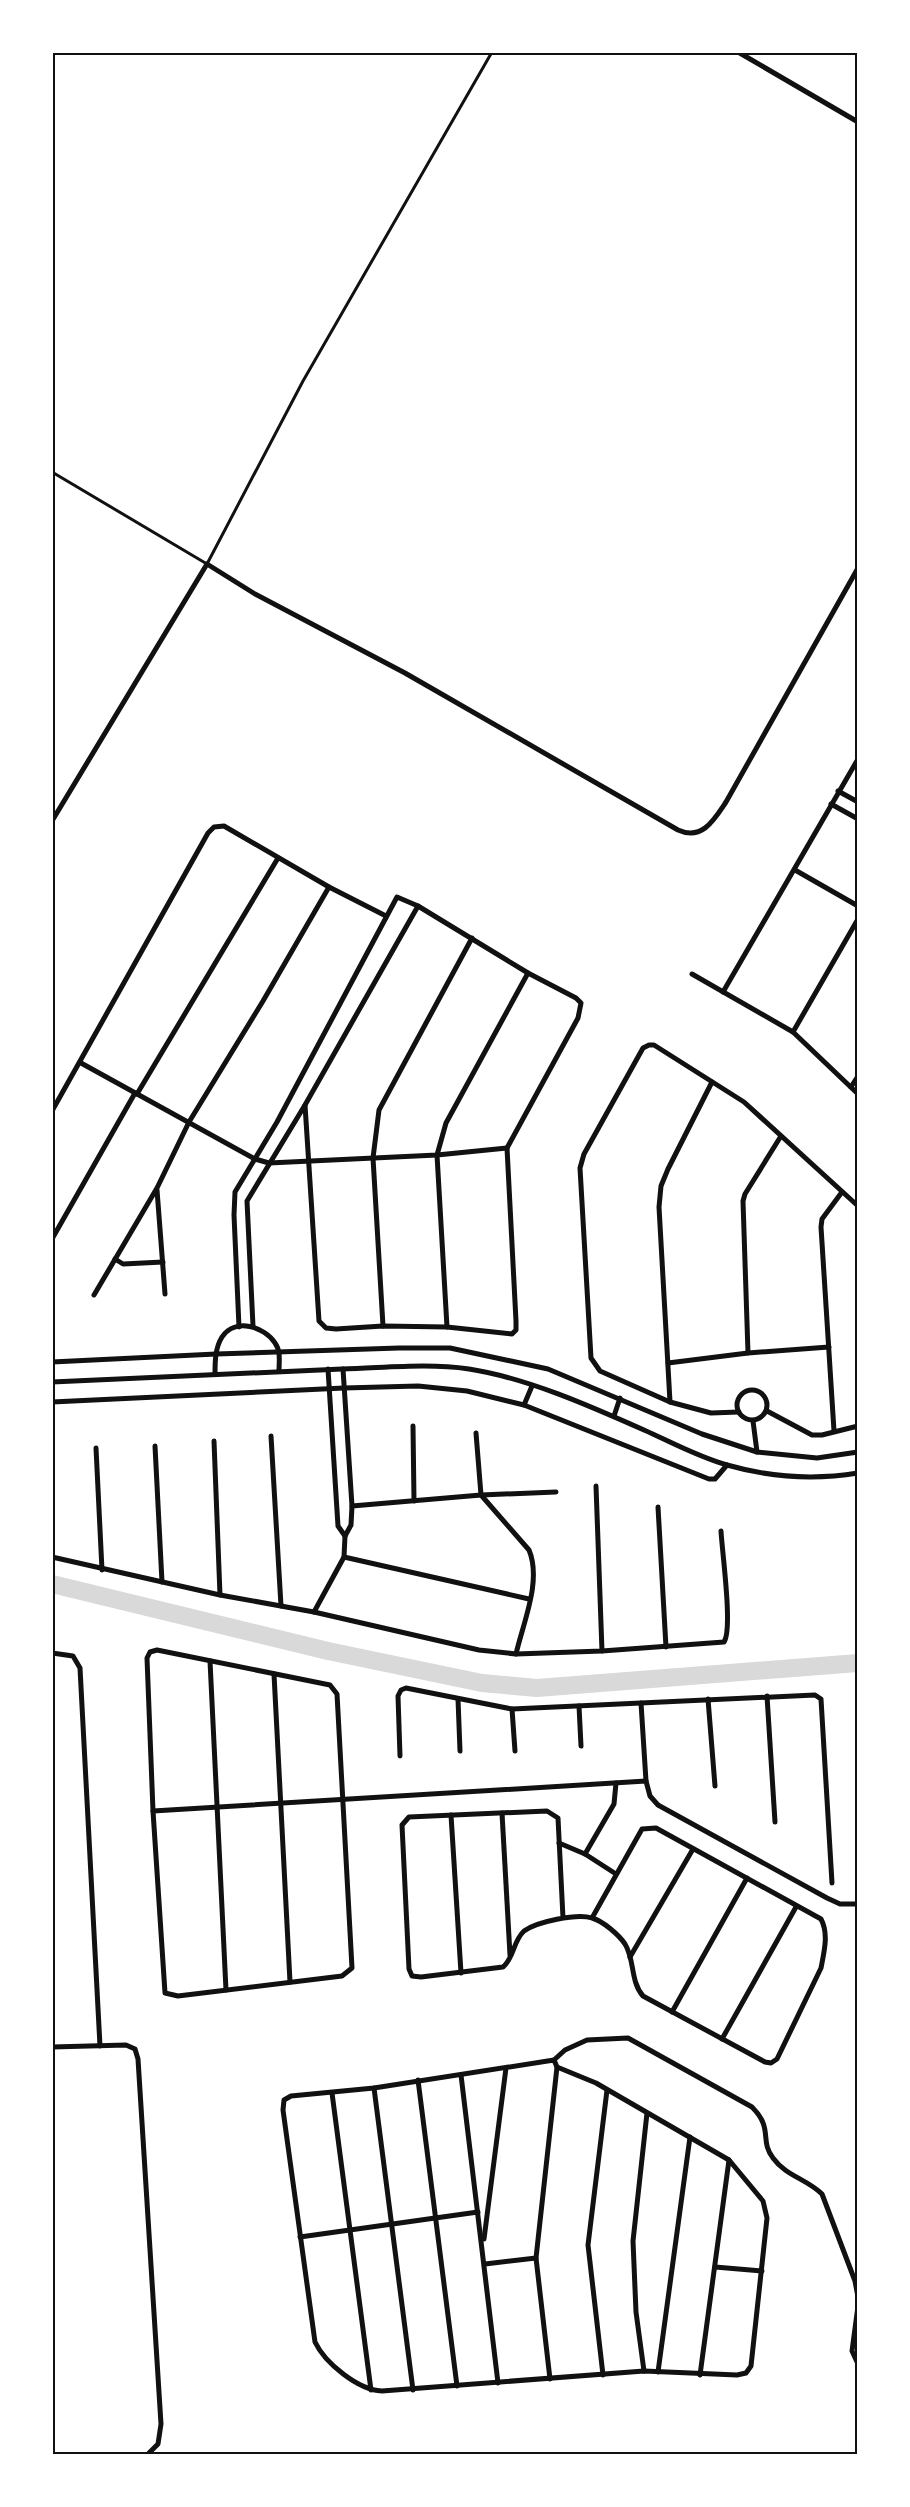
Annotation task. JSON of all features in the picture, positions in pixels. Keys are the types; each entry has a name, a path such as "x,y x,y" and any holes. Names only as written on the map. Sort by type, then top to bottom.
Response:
{"street":[{"path":"738,52 858,122"},
{"path":"52,821 207,564 255,594 405,673 678,830 695,833 706,828 726,802 858,568"},
{"path":"723,992 858,759"},
{"path":"838,791 858,802"},
{"path":"831,804 858,819"},
{"path":"52,1111 81,1063 208,833 214,827 224,826 329,887 386,916"},
{"path":"52,1239 136,1093 278,858"},
{"path":"795,870 858,906"},
{"path":"94,1296 156,1188 189,1122 329,887"},
{"path":"239,1327 235,1192 398,897 418,906 581,1003 578,1018 507,1148 516,1321 516,1330 512,1334 447,1327 327,1328 319,1321 305,1105"},
{"path":"254,1326 248,1201 418,906"},
{"path":"793,1032 858,919"},
{"path":"382,1326 373,1158 379,1110 472,938"},
{"path":"447,1327 437,1155 446,1123 528,973"},
{"path":"692,974 793,1032 858,1094"},
{"path":"739,1412 711,1413 670,1402 600,1371 591,1358 580,1168 584,1154 643,1048 654,1045 744,1102 858,1206"},
{"path":"81,1063 255,1159 269,1163 437,1155 507,1148"},
{"path":"850,1087 858,1076"},
{"path":"670,1402 659,1207 661,1186 712,1082"},
{"path":"748,1353 743,1201 781,1136"},
{"path":"156,1188 165,1294"},
{"path":"834,1431 821,1227 822,1219 842,1192"},
{"path":"115,1259 123,1264 163,1262"},
{"path":"215,1374 216,1354 222,1337 239,1327 254,1326 270,1336 276,1344 279,1352 279,1371"},
{"path":"668,1363 748,1353 830,1347"},
{"path":"52,1362 216,1354 450,1348 548,1369 702,1434 758,1452 817,1458 858,1452"},
{"path":"53,1384 388,1366 447,1366 489,1373 532,1386 614,1416 727,1465 758,1472 813,1477 858,1473"},
{"path":"328,1369 338,1526 345,1536"},
{"path":"314,1612 344,1557 345,1536 351,1525 352,1506 343,1369"},
{"path":"52,1402 329,1388 418,1386 467,1391 524,1405 709,1479 715,1479 727,1465"},
{"path":"524,1405 532,1386"},
{"path":"748,1390 756,1390 764,1395 768,1402 767,1411 761,1418 753,1421 744,1418 739,1412 737,1403 741,1395 748,1390"},
{"path":"614,1416 620,1398"},
{"path":"767,1411 812,1435 822,1435 858,1426"},
{"path":"753,1421 758,1452"},
{"path":"412,1426 414,1501"},
{"path":"476,1433 481,1495 529,1550 533,1559 534,1573 516,1654"},
{"path":"271,1436 281,1606"},
{"path":"332,1436 347,1436"},
{"path":"214,1441 220,1595"},
{"path":"155,1446 162,1582"},
{"path":"96,1448 102,1570"},
{"path":"596,1486 602,1651"},
{"path":"352,1506 481,1495 556,1492"},
{"path":"658,1507 666,1647"},
{"path":"52,1557 102,1570 314,1612 479,1650 516,1654 602,1651 721,1644 727,1638 721,1531"},
{"path":"344,1557 529,1599"},
{"path":"157,1650 210,1661 330,1685 335,1688 352,1968 349,1973 342,1976 178,1996 165,1993 153,1811 147,1658 150,1652 157,1650"},
{"path":"52,1653 73,1656 80,1668 100,2046"},
{"path":"210,1661 226,1990"},
{"path":"274,1674 290,1982"},
{"path":"400,1756 398,1696 401,1690 406,1688 512,1709 814,1695 820,1699 832,1883"},
{"path":"767,1696 775,1822"},
{"path":"458,1699 460,1751"},
{"path":"708,1699 716,1786"},
{"path":"641,1703 646,1781 650,1796 658,1805 827,1898 847,1905 858,1904"},
{"path":"579,1706 581,1746"},
{"path":"512,1709 515,1751"},
{"path":"153,1811 646,1781"},
{"path":"585,1854 614,1804 616,1783"},
{"path":"563,1918 558,1818 553,1812 404,1819 402,1825 409,1969 412,1976 461,1973 503,1967 508,1963 518,1938 534,1925 563,1918 592,1918 618,1935 626,1946 638,1990 643,1996 765,2062 771,2063 777,2059 820,1968 826,1939 825,1927 820,1919 656,1828 642,1829 592,1918"},
{"path":"502,1813 510,1957"},
{"path":"451,1815 461,1973"},
{"path":"559,1843 585,1854 616,1874"},
{"path":"630,1957 693,1850"},
{"path":"672,2012 747,1878"},
{"path":"722,2039 796,1907"},
{"path":"557,2067 607,2090 729,2160 766,2208 762,2271 751,2366 746,2373 737,2375 644,2371 413,2390 371,2390 359,2384 324,2357 315,2342 283,2110 284,2100 291,2096 374,2088 554,2060 565,2050 587,2040 628,2038 752,2107 765,2122 769,2152 777,2163 795,2178 813,2186 822,2194 855,2281 858,2297"},
{"path":"52,2047 126,2045 135,2049 138,2059 160,2424 158,2444 148,2454"},
{"path":"550,2379 536,2258 557,2067 554,2060"},
{"path":"483,2245 507,2068"},
{"path":"461,2075 498,2383"},
{"path":"418,2080 457,2386"},
{"path":"374,2088 413,2390"},
{"path":"603,2375 588,2245 607,2090"},
{"path":"332,2093 371,2390"},
{"path":"644,2371 636,2312 633,2241 647,2114"},
{"path":"658,2373 690,2137"},
{"path":"700,2374 729,2160"},
{"path":"300,2237 478,2212"},
{"path":"485,2264 536,2258"},
{"path":"715,2267 762,2271"},
{"path":"858,2306 852,2351 858,2364"}],"lane":[{"path":"52,472 207,564 303,381 492,52"}],"waterway":[{"path":"52,1584 328,1651 482,1683 537,1688 858,1663"}]}
